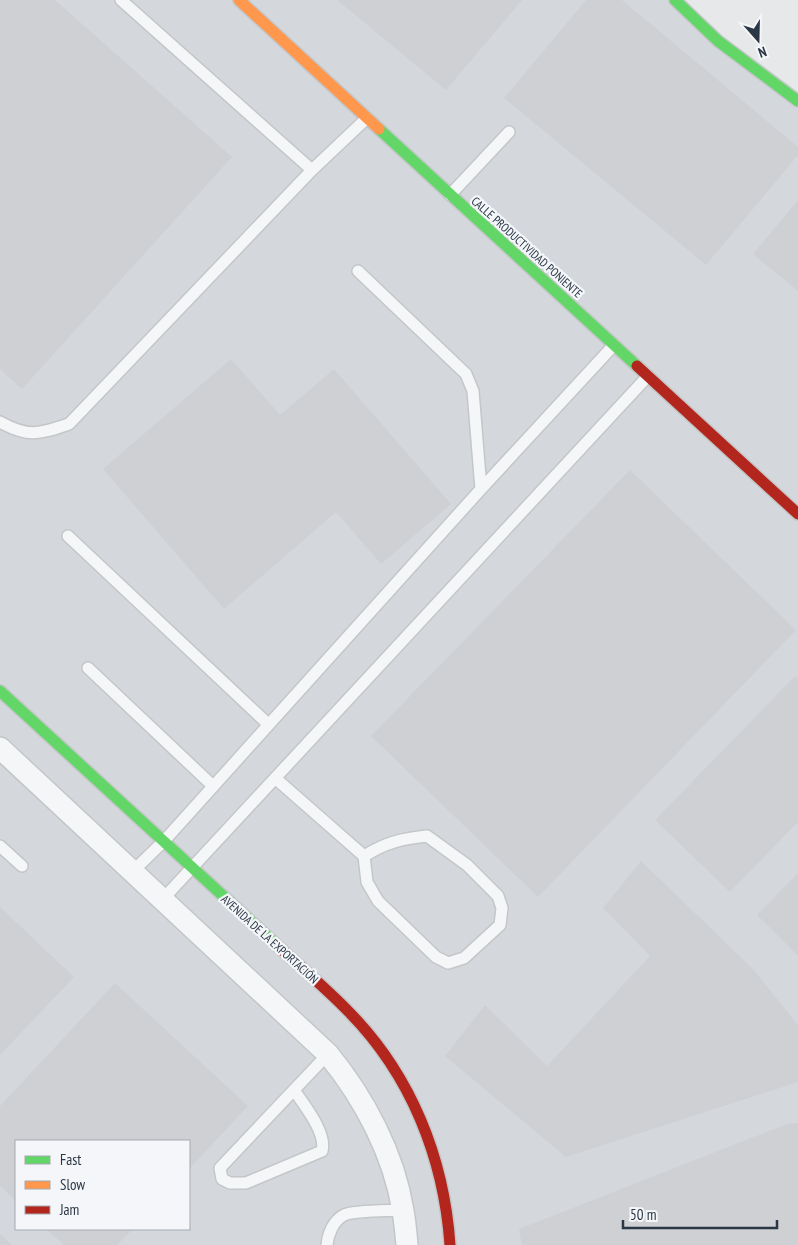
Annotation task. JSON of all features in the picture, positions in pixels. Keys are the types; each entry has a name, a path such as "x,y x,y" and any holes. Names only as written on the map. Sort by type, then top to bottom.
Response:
{"street":[{"name":"CALLE PRODUCTIVIDAD PONIENTE","path":"239,0 798,514"},
{"path":"675,0 718,41 798,102"},
{"name":"AVENIDA DE LA EXPORTACIÓN","path":"0,691 350,1012 396,1072 410,1096 435,1156 446,1212 450,1245"},
{"path":"0,748 328,1054 360,1097 382,1145 403,1210 407,1245"}],"lane":[{"path":"121,0 312,170"},
{"path":"0,422 16,430 40,434 69,424 312,170 367,118"},
{"path":"450,195 509,132"},
{"path":"358,271 466,374 473,390 481,490"},
{"path":"133,871 164,841 268,724 614,345"},
{"path":"163,899 648,376"},
{"path":"68,536 268,724"},
{"path":"88,668 213,786"},
{"path":"275,778 364,856 367,882 378,901 436,957 448,963 464,958 500,924 502,908 498,896 467,865 428,836 400,839 364,856"},
{"path":"0,846 22,866"},
{"path":"294,1090 321,1133 324,1144 322,1151 246,1183 230,1183 222,1179 220,1168 328,1054"},
{"path":"327,1245 331,1228 344,1215 357,1212 403,1210"}],"shaded area":[{"path":"0,0 682,0 798,109 798,1245 0,1245"}],"building":[{"path":"0,0 55,0 232,157 22,389 0,369"},
{"path":"337,0 522,0 446,90"},
{"path":"586,0 622,0 798,147 798,155 706,265 504,98"},
{"path":"798,200 798,291 753,254"},
{"path":"231,359 280,415 334,369 451,504 381,564 336,512 224,609 103,469"},
{"path":"630,470 796,630 538,897 371,736"},
{"path":"795,676 798,679 798,822 730,892 655,820"},
{"path":"641,861 753,969 798,1025 798,1082 566,1157 445,1056 485,1005 547,1066 650,956 603,908"},
{"path":"798,873 798,956 757,915"},
{"path":"0,907 74,977 0,1055"},
{"path":"115,983 248,1106 190,1168 190,1140 15,1140 15,1200 0,1186 0,1106"},
{"path":"798,1123 798,1245 522,1245 519,1229 787,1124"},
{"path":"47,1230 132,1230 117,1245 64,1245"},
{"path":"0,1234 12,1245 0,1245"}],"traffic: fast":[{"path":"675,0 718,41 798,101"},
{"path":"379,129 637,366"},
{"path":"0,691 282,950"}],"traffic: slow":[{"path":"239,0 379,129"}],"traffic: jam":[{"path":"637,366 798,514"},
{"path":"282,950 349,1012 371,1037 407,1090 432,1150 440,1181 450,1245"}]}
